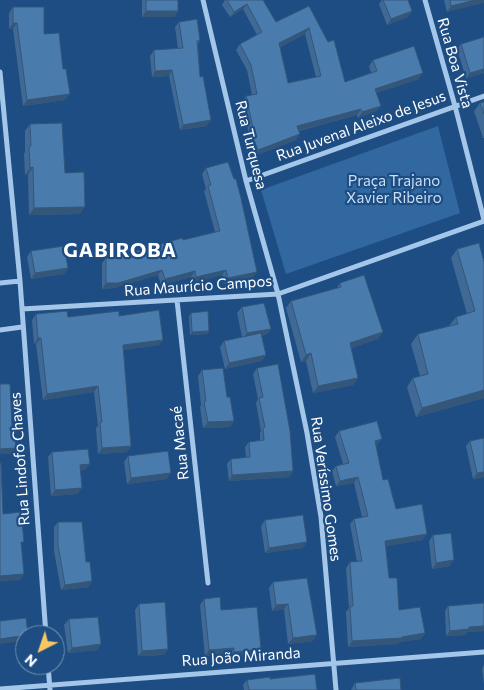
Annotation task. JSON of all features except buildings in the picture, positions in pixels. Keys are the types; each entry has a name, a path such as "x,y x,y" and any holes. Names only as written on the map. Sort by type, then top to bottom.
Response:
{"street":[{"name":"Rua Turquesa","path":"203,0 246,181 278,294"},
{"name":"Rua Boa Vista","path":"425,0 455,106 484,221"},
{"name":"Rua Lindofo Chaves","path":"0,72 20,281 45,625"},
{"name":"Rua Juvenal Aleixo de Jesus","path":"246,181 484,96"},
{"name":"Rua Maurício Campos","path":"22,309 278,294 484,221"},
{"path":"0,283 20,281"},
{"name":"Rua Veríssimo Gomes","path":"278,294 307,433 321,517 336,690"},
{"name":"Rua Macaé","path":"177,300 208,583"},
{"path":"0,330 22,328"},
{"name":"Rua João Miranda","path":"0,689 50,687 484,652"}],"green space":[{"name":"Praça Trajano Xavier Ribeiro","path":"438,126 460,213 286,274 261,190"}],"district":[{"name":"GABIROBA","path":"120,250"}]}
